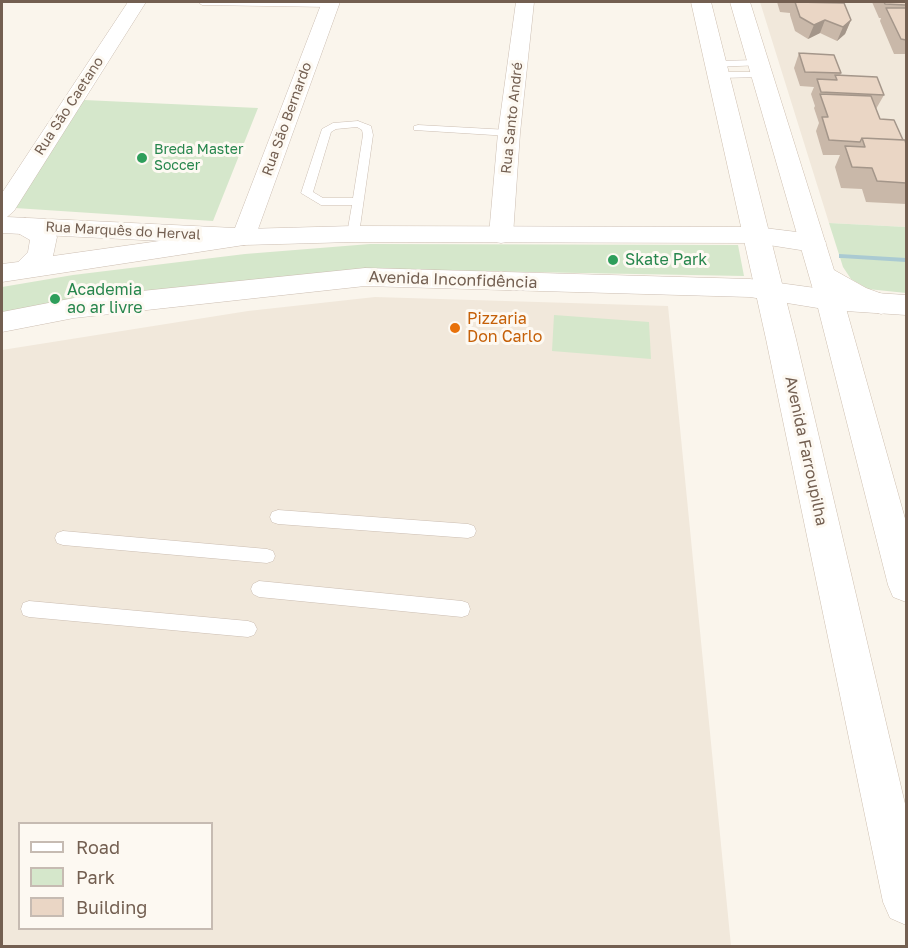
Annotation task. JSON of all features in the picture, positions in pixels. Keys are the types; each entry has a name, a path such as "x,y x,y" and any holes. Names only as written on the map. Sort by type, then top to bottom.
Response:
{"main road":[{"name":"Avenida Farroupilha","path":"701,2 781,339 906,902"},
{"path":"740,2 826,287 906,585"},
{"path":"13,226 44,237 41,255 14,271"},
{"path":"14,271 244,237 353,234 756,235 813,243"},
{"name":"Avenida Inconfidência","path":"2,322 74,308 365,277 750,288 768,291 826,287 893,304"}],"street":[{"name":"Rua São Caetano","path":"2,211 137,2"},
{"name":"Rua Santo André","path":"501,235 509,133 525,2"},
{"name":"Rua São Bernardo","path":"244,237 330,3"},
{"name":"Rua Marquês do Herval","path":"13,226 244,237"}],"lane":[{"path":"202,2 330,3"},
{"path":"716,69 761,69"},
{"path":"353,234 368,135 367,128 352,124 333,126 326,131 307,193 321,201 357,202"},
{"path":"418,128 509,133"},
{"path":"278,517 468,531"},
{"path":"63,538 267,555"},
{"path":"259,589 462,609"},
{"path":"29,609 248,629"}],"shaded area":[{"path":"760,2 906,2 906,227 829,223"},
{"path":"375,297 668,306 731,946 2,946 2,350 248,311"}],"green space":[{"name":"Breda Master Soccer","path":"84,100 258,108 213,221 15,208"},
{"path":"829,223 906,227 906,293 868,289 851,279 843,267"},
{"path":"370,244 738,245 744,276 365,269 75,302 2,315 2,287 73,275 245,254"},
{"path":"554,315 649,322 651,359 552,351"}],"building":[{"path":"795,2 844,3 851,20 843,27 825,20 814,25 800,17"},
{"path":"884,2 906,2 906,5 885,4"},
{"path":"886,8 906,8 906,40 901,39"},
{"path":"799,53 834,55 841,73 805,72"},
{"path":"835,75 877,77 884,95 821,92 817,79 837,80"},
{"path":"820,94 871,96 880,119 894,120 903,140 862,138 860,142 829,140 822,117 828,117"},
{"path":"862,138 905,140 906,183 877,181 872,168 852,167 845,146 865,147"}],"waterway":[{"path":"842,256 906,260"}],"place":[{"name":"Breda Master Soccer","path":"142,158"},
{"name":"Skate Park","path":"613,260"},
{"name":"Academia ao ar livre","path":"55,299"},
{"name":"Pizzaria Don Carlo","path":"455,328"}]}
